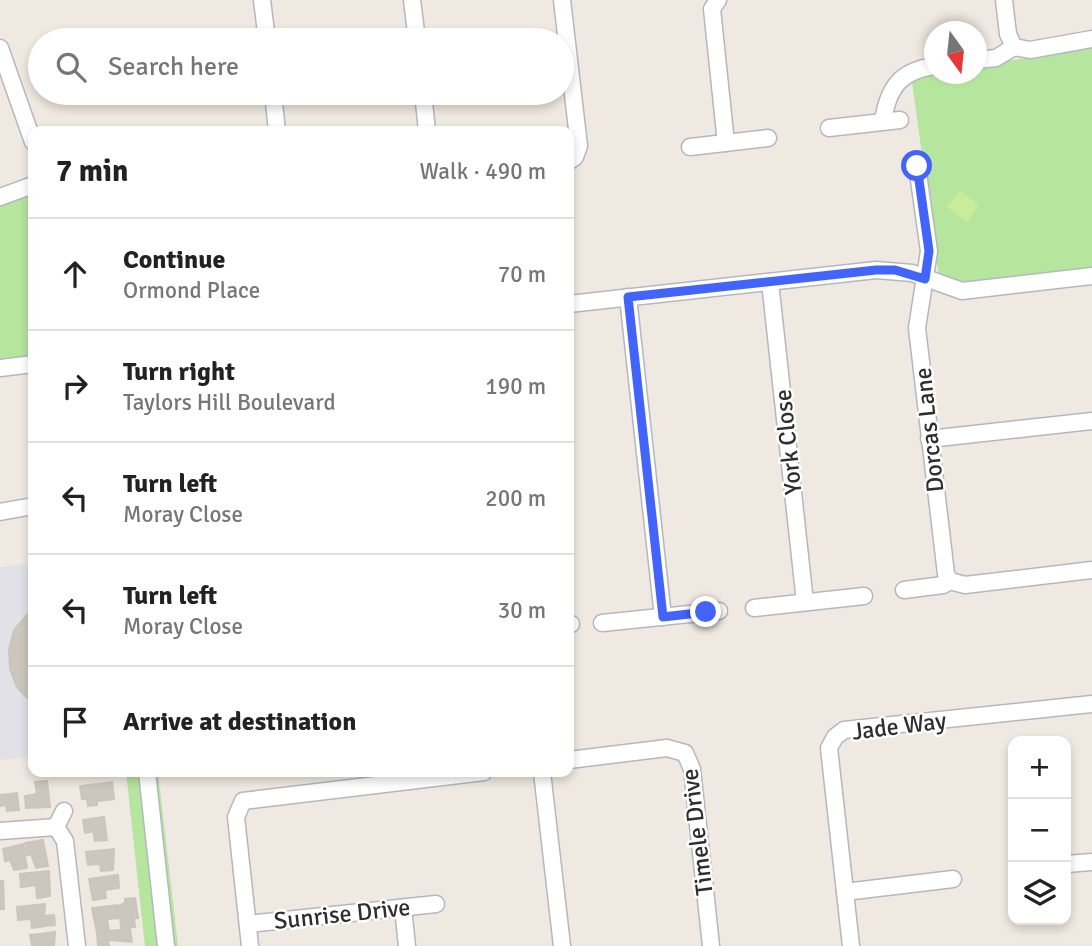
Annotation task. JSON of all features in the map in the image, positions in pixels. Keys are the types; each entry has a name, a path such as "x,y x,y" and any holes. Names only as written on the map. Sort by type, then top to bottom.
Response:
{"street":[{"path":"262,0 266,28"},
{"path":"412,0 416,28"},
{"path":"562,0 565,28"},
{"path":"718,0 712,9 726,143"},
{"path":"1004,0 1008,34 1014,47"},
{"path":"987,59 996,58 1014,47 1030,50 1092,39"},
{"path":"0,48 28,128"},
{"path":"883,121 887,99 894,84 910,71 924,68"},
{"path":"574,103 579,146 574,158"},
{"path":"274,105 276,126"},
{"path":"424,105 426,126"},
{"path":"829,128 900,120"},
{"path":"690,147 768,138"},
{"name":"Dorcas Lane","path":"917,166 929,251 917,328 946,574 950,581"},
{"path":"0,197 28,187"},
{"path":"574,303 876,270 895,270 962,291 1092,276"},
{"name":"York Close","path":"770,282 805,602"},
{"path":"628,297 663,617"},
{"path":"0,368 28,365"},
{"path":"929,439 1092,421"},
{"path":"0,512 28,507"},
{"path":"904,590 943,585 950,581 965,585 1092,570"},
{"path":"754,608 864,596"},
{"path":"602,623 719,611"},
{"name":"Jade Way","path":"851,946 829,748 835,737 844,730 1092,704"},
{"name":"Timele Drive","path":"574,759 667,748 685,753 692,769 711,946"},
{"path":"148,777 166,946"},
{"path":"250,946 236,817 243,802 444,777"},
{"path":"543,777 562,946"},
{"path":"56,827 64,811"},
{"path":"0,831 56,827"},
{"path":"56,827 65,841 77,946"},
{"path":"1071,864 1092,862"},
{"path":"845,892 953,879"},
{"name":"Sunrise Drive","path":"247,923 436,904"},
{"path":"403,908 407,946"}],"shaded area":[{"path":"28,564 28,757 0,760 0,567"}],"green space":[{"path":"1092,49 1092,269 961,283 939,277 912,82 924,73 924,84 987,84 987,64"},
{"path":"960,190 979,205 967,222 947,207"},
{"path":"28,193 28,357 0,361 0,200"},
{"path":"127,777 159,777 178,946 145,946"}],"building":[{"path":"28,614 28,699 17,687 10,669 9,649 14,630"},
{"path":"47,781 50,807 26,808 25,796 37,794 35,782"},
{"path":"112,782 114,799 97,801 97,805 88,806 87,799 82,799 80,786"},
{"path":"17,793 19,810 7,811 6,805 0,806 0,795"},
{"path":"104,817 107,840 95,841 93,831 85,833 83,820"},
{"path":"43,840 48,866 36,868 31,854 27,855 25,843"},
{"path":"23,844 27,868 14,870 10,860 5,861 3,849"},
{"path":"114,849 113,870 101,871 100,864 88,865 86,852"},
{"path":"49,871 50,896 37,898 36,885 21,887 20,874"},
{"path":"118,875 119,888 105,890 106,898 93,900 89,879"},
{"path":"0,881 3,881 4,909 0,909"},
{"path":"135,898 138,918 134,918 135,927 121,928 120,915 125,912 120,912 119,906 125,903 125,899"},
{"path":"45,904 44,916 54,915 55,925 32,928 31,919 18,920 17,907"},
{"path":"118,905 119,918 107,919 109,930 97,932 92,908"},
{"path":"130,929 132,942 108,940 109,946 98,946 97,932"},
{"path":"55,932 54,946 32,946 30,935"}],"route":[{"path":"706,612 663,617 628,297 876,270 912,273 925,279 929,251 917,166"}]}
